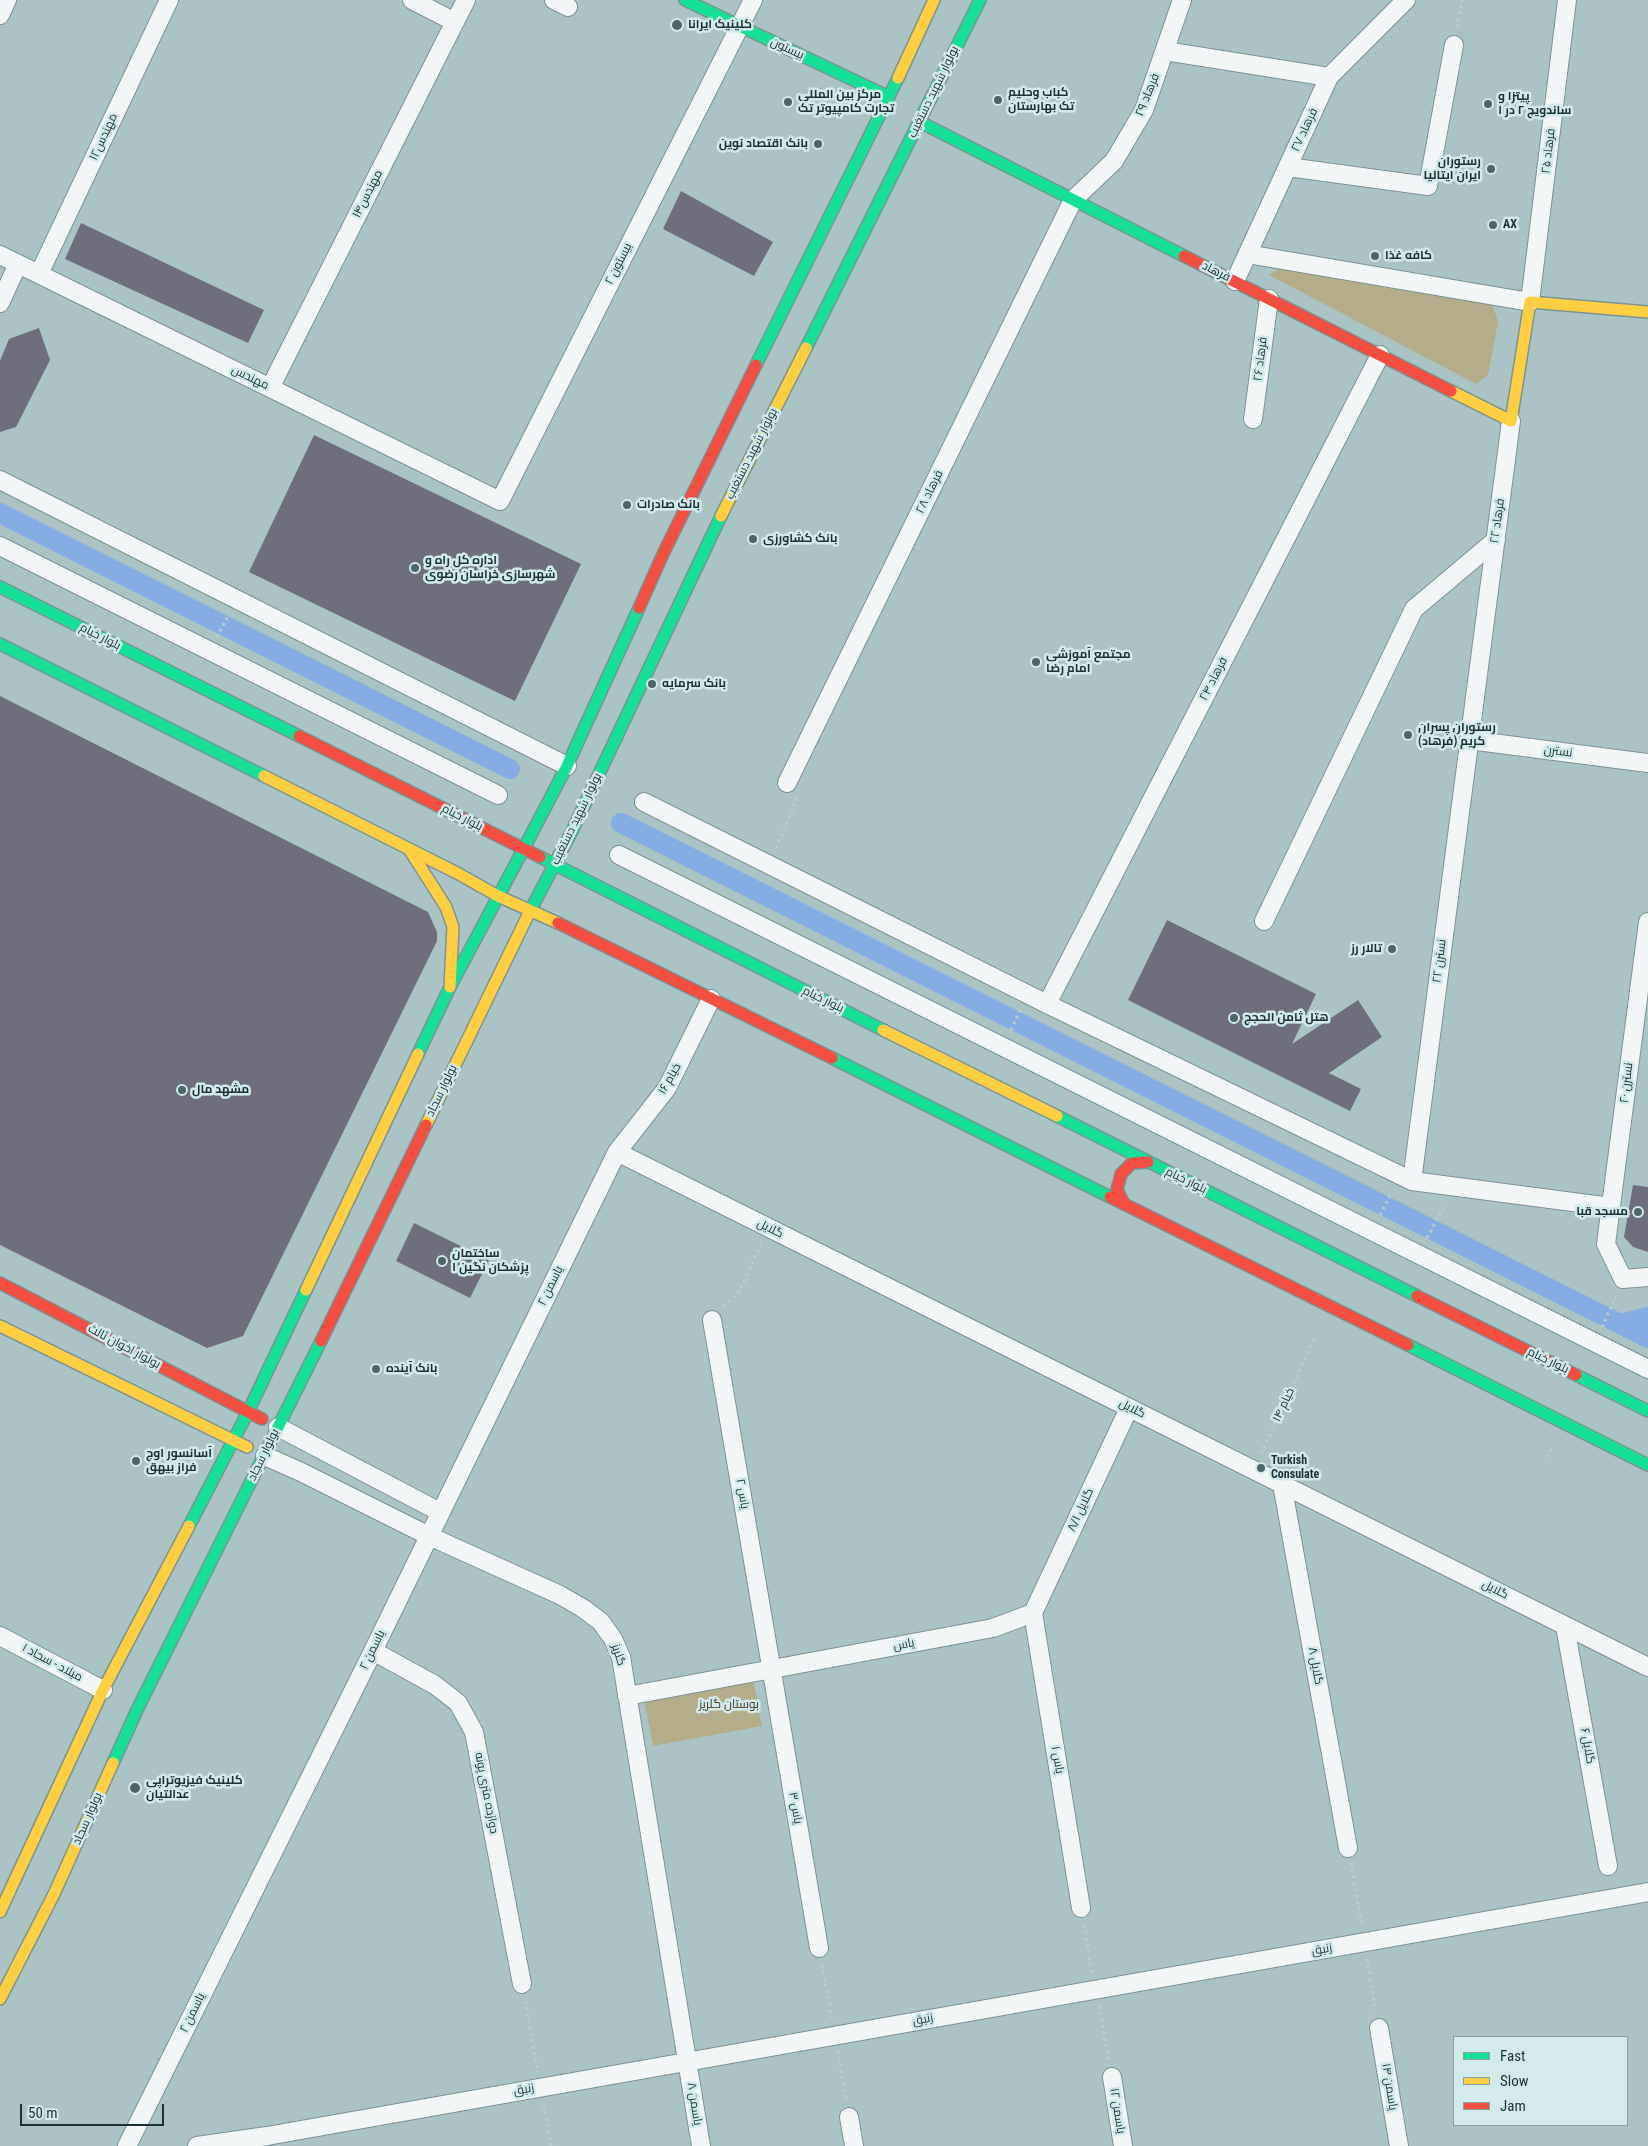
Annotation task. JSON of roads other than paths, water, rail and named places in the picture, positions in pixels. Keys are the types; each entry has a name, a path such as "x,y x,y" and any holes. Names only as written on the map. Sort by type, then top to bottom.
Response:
{"main road":[{"name":"بیستون","path":"686,0 739,27 889,97"},
{"path":"0,1912 103,1690 248,1412 450,987 567,766 663,554 889,97 934,0"},
{"name":"بولوار شهید دستغیب","path":"530,911 556,864 696,565 980,0"},
{"name":"فرهاد","path":"920,122 1512,421"},
{"path":"1530,302 1648,312"},
{"name":"فرهاد ۲۲","path":"1512,421 1530,302"},
{"name":"بلوار خیام","path":"0,587 481,827 523,850 556,864 598,888 1648,1411"},
{"path":"0,644 408,848 498,896 576,931 1648,1465"},
{"path":"408,848 436,890 446,908 453,927 450,987"},
{"name":"بولوار سجاد","path":"0,1999 54,1894 137,1710 238,1506 265,1456 530,911"},
{"path":"1124,1204 1118,1190 1120,1174 1132,1163 1148,1162"},
{"name":"بولوار اخوان ثالث","path":"0,1283 278,1428"},
{"path":"0,1326 265,1456"}],"street":[{"path":"0,15 8,0"},
{"name":"مهندس۱۲","path":"39,274 169,0"},
{"path":"412,0 455,22"},
{"name":"مهندس۱۴","path":"270,388 466,0"},
{"name":"بیستون ۲","path":"500,501 753,0"},
{"name":"فرهاد ۲۹","path":"1073,200 1114,160 1144,110 1182,0"},
{"name":"فرهاد ۲۷","path":"1235,282 1329,77 1406,0"},
{"name":"فرهاد ۲۵","path":"1530,302 1567,0"},
{"path":"1288,167 1428,186 1454,45"},
{"path":"1165,51 1329,77"},
{"name":"فرهاد ۲۸","path":"787,783 1073,200"},
{"path":"1248,254 1530,302"},
{"name":"مهندس","path":"0,255 500,501"},
{"path":"0,303 18,264"},
{"name":"فرهاد ۲۶","path":"1254,419 1269,299"},
{"name":"فرهاد ۲۴","path":"1047,1004 1380,355"},
{"name":"فرهاد ۲۲","path":"1469,740 1512,421"},
{"path":"0,480 567,766"},
{"path":"1264,921 1414,609 1496,540"},
{"path":"0,546 498,795"},
{"name":"نسترن","path":"1469,740 1648,763"},
{"name":"نسترن ۲۲","path":"1406,1178 1469,740"},
{"path":"644,802 1047,1004 1406,1178 1611,1207"},
{"path":"619,855 1648,1369"},
{"name":"نسترن ۲۰","path":"1648,922 1606,1244 1623,1279 1648,1277"},
{"name":"خیام ۱۶","path":"617,1152 667,1088 712,999"},
{"name":"گلایل","path":"617,1152 1648,1667"},
{"name":"یاسمن ۲","path":"127,2146 373,1651 617,1152"},
{"name":"یاس ۲","path":"712,1320 771,1669"},
{"name":"گلایل ۸/۱","path":"1033,1612 1129,1408"},
{"path":"278,1428 440,1512"},
{"name":"گلریز","path":"265,1456 428,1536 560,1595 584,1609 601,1622 613,1639 621,1657 687,2062"},
{"name":"گلایل ۸","path":"1282,1484 1348,1848"},
{"name":"یاس","path":"627,1696 993,1628 1033,1612"},
{"name":"یاس ۱","path":"1033,1612 1081,1908"},
{"name":"گلایل ۶","path":"1566,1626 1608,1866"},
{"name":"میلاد - سجاد ۱","path":"0,1636 103,1690"},
{"name":"دوازده متری پونه","path":"373,1651 435,1685 458,1703 474,1732 522,1984"},
{"name":"یاس ۳","path":"771,1669 819,1948"},
{"name":"زنبق","path":"197,2146 267,2136 1648,1892"},
{"name":"یاسمن ۱۴","path":"1379,2028 1399,2146"},
{"name":"یاسمن ۸","path":"687,2062 701,2146"},
{"name":"یاسمن ۱۲","path":"1112,2077 1123,2146"},
{"path":"849,2117 854,2146"}],"waterway":[{"path":"0,513 510,769"},
{"path":"621,823 1648,1338"},
{"path":"1620,1324 1648,1317"}],"place":[{"name":"کلینیک ایرانا","path":"677,25"},
{"name":"کباب وحلیم تک بهارستان","path":"998,100"},
{"name":"مرکز بین المللی تجارت کامپیوتر تک","path":"788,102"},
{"name":"پیتزا و ساندویچ ۲ در ۱","path":"1488,104"},
{"name":"بانک اقتصاد نوین","path":"818,144"},
{"name":"رستوران ایران ایتالیا","path":"1491,169"},
{"name":"AX","path":"1493,225"},
{"name":"کافه غذا","path":"1375,256"},
{"name":"بانک صادرات","path":"627,505"},
{"name":"بانک کشاورزی","path":"753,539"},
{"name":"اداره کل راه و شهرسازی خراسان رضوی","path":"415,568"},
{"name":"مجتمع آموزشی امام رضا","path":"1036,662"},
{"name":"بانک سرمایه","path":"652,684"},
{"name":"رستوران پسران کریم (فرهاد)","path":"1408,735"},
{"name":"تالار رز","path":"1392,949"},
{"name":"هتل ثامن الحجج","path":"1234,1018"},
{"name":"مشهد مال","path":"182,1090"},
{"name":"مسجد قبا","path":"1638,1212"},
{"name":"ساختمان پزشکان نگین ۱","path":"442,1261"},
{"name":"بانک آینده","path":"376,1369"},
{"name":"آسانسور اوج فراز بیهق","path":"136,1461"},
{"name":"Turkish Consulate","path":"1261,1468"},
{"name":"کلینیک فیزیوتراپی عدالتیان","path":"135,1788"}],"park label":[{"name":"بوستان گلریز","path":"729,1705"}]}
